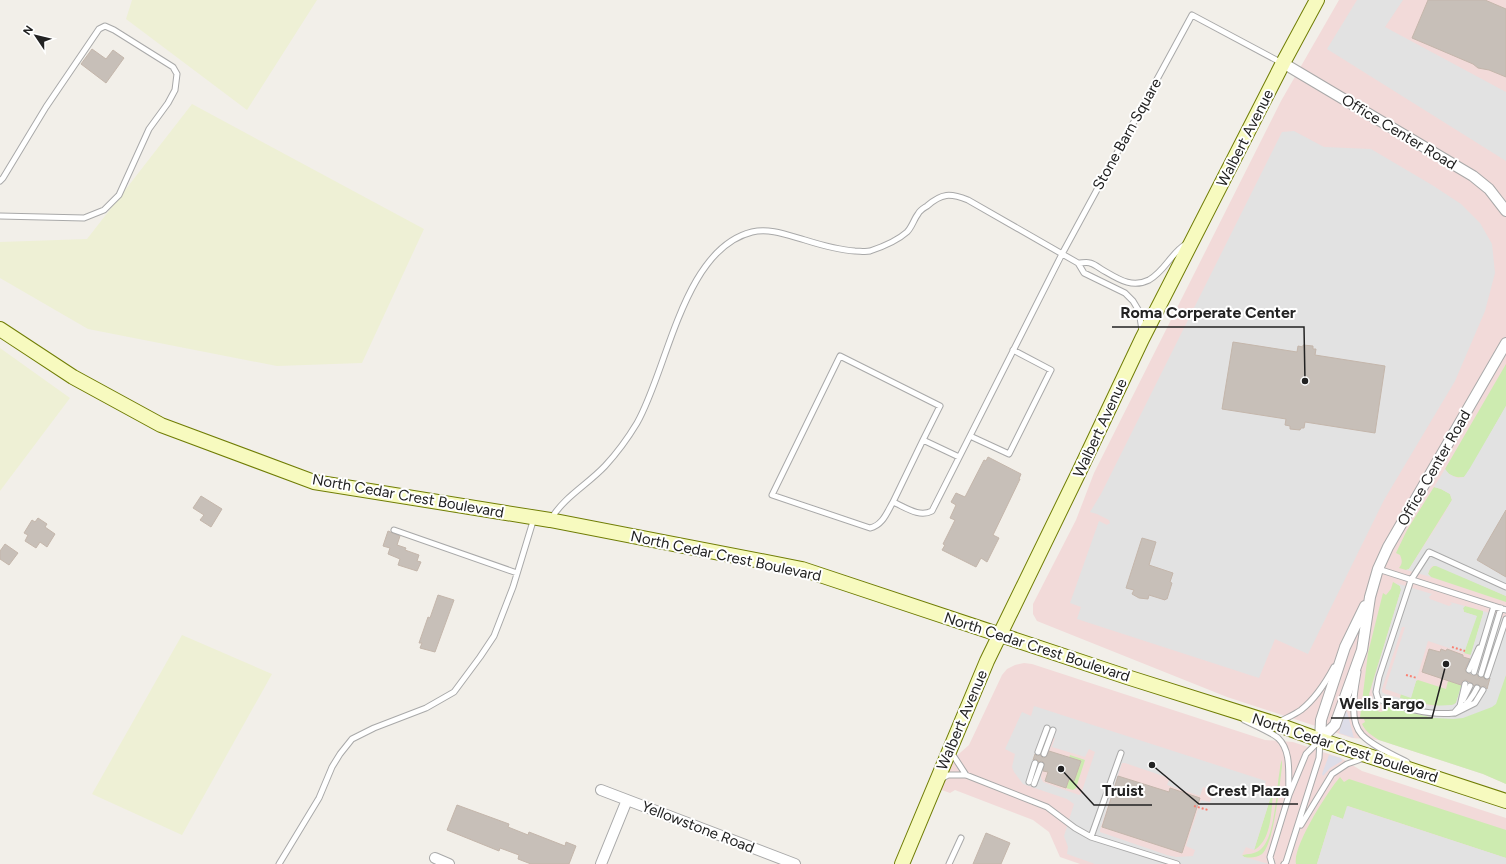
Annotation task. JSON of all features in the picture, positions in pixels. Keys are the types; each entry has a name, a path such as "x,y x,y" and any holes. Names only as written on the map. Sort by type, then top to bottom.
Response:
{"main road":[{"name":"Walbert Avenue","path":"902,864 949,749 999,635 1142,339 1283,63 1318,0"},
{"name":"North Cedar Crest Boulevard","path":"0,329 73,377 161,425 314,482 534,517 802,569 1506,801"}],"street":[{"name":"Office Center Road","path":"1283,63 1473,176 1489,189 1506,211"},
{"name":"Office Center Road","path":"1320,740 1335,725 1362,650 1370,597 1378,569 1398,529 1506,343"},
{"name":"Office Center Road","path":"1320,740 1321,720 1345,647 1370,597"},
{"name":"Yellowstone Road","path":"601,790 795,864"},
{"path":"601,864 626,800"},
{"path":"435,858 449,864"}],"lane":[{"name":"Stone Barn Square","path":"893,502 917,513 927,514 932,511 1062,254 1192,15 1283,63"},
{"path":"0,181 46,106 99,29 105,26 114,30 173,67 177,74 175,90 168,103 149,130 119,195 104,210 84,218 0,216"},
{"path":"550,520 564,501 604,467 623,444 637,423 647,403 687,298 713,257 724,246 738,237 752,232 766,230 780,232 835,248 868,252 888,244 908,231 918,213 937,197 955,195 968,200 1078,263 1091,263 1126,282 1133,284 1139,284 1150,279 1159,272 1179,248 1192,242"},
{"path":"1078,263 1084,273 1124,293 1133,301 1140,315 1142,339"},
{"path":"970,436 1009,454 1013,448 1051,370 1013,350"},
{"path":"840,356 940,406 893,502 882,522 876,527 870,528 772,495 840,356"},
{"path":"923,440 959,458"},
{"path":"279,864 319,798 332,767 352,739 374,728 426,708 454,692 480,657 494,636 517,573 534,517"},
{"path":"394,530 517,573"},
{"path":"1483,690 1475,704 1454,713 1433,713 1406,708 1378,698 1377,695 1379,677 1411,580 1429,552 1506,587"},
{"path":"1378,569 1503,609 1481,674"},
{"path":"1472,671 1494,606"},
{"path":"1487,676 1506,619"},
{"path":"1276,724 1301,709 1318,692 1328,678 1345,647"},
{"path":"1362,650 1354,697 1356,723 1361,734 1381,748 1436,778"},
{"path":"1454,713 1460,706 1468,685"},
{"path":"1454,713 1466,704 1477,688"},
{"path":"1216,706 1277,737 1285,748 1288,758 1289,795"},
{"path":"1038,752 1047,728"},
{"path":"1044,754 1053,730"},
{"path":"1272,864 1270,857 1289,795 1306,754 1320,740"},
{"path":"1284,864 1296,833 1319,758 1320,740"},
{"path":"949,749 966,775"},
{"path":"1090,837 1120,753"},
{"path":"1296,833 1332,774 1347,764 1370,756"},
{"path":"1028,782 1035,763"},
{"path":"1034,784 1041,765"},
{"path":"934,785 940,779 948,775 966,775 1047,807 1075,828 1090,837 1164,862 1177,864"},
{"path":"949,864 961,838"}],"path":[{"path":"1452,647 1465,651"},
{"path":"1406,675 1417,678"},
{"path":"1194,806 1208,810"}],"shaded area":[{"path":"1339,0 1506,0 1506,784 1483,774 1379,740 1352,738 1227,697 1037,621 1033,614 1033,604 1076,520 1094,473 1281,101"},
{"path":"1357,0 1403,0 1385,27 1506,92 1506,161 1327,49"},
{"path":"1294,131 1324,147 1371,149 1461,204 1480,223 1492,244 1495,273 1485,311 1455,381 1384,500 1308,654 1275,639 1259,678 1077,619 1081,607 1070,603 1099,521 1107,525 1110,523 1109,520 1090,512 1101,494 1282,132"},
{"path":"1506,406 1506,596 1436,566 1432,566 1429,570 1428,574 1431,577 1406,570 1409,569 1452,500 1450,494 1434,487 1445,469 1453,476 1458,478 1464,477"},
{"path":"1396,583 1432,594 1429,597 1430,599 1449,606 1452,604 1450,602 1465,606 1463,608 1464,612 1477,616 1464,653 1428,641 1411,698 1385,689 1405,627 1402,627 1382,692 1430,706 1453,705 1456,703 1483,611 1506,619 1506,675 1496,704 1463,718 1453,719 1435,718 1399,710 1379,704 1373,700 1372,686 1401,590 1400,586"},
{"path":"1024,663 1032,664 1265,740 1293,742 1341,758 1362,771 1506,818 1506,864 1080,864 1060,857 1049,832 1033,820 955,790 950,793 939,789 953,759 969,745 1002,675 1007,669"},
{"path":"1034,706 1266,781 1263,790 1272,793 1254,850 1246,847 1242,855 1244,857 1269,864 1095,864 1067,854 1068,847 1064,836 1074,804 1067,799 1023,784 1012,767 1015,754 1005,749 1022,712 1031,716","holes":["1052,737 1055,738 1052,747 1085,757 1089,749 1095,752 1081,794 1079,795 1043,782 1041,778 1041,769","1122,763 1166,777 1169,780 1167,785 1200,796 1203,787 1211,791 1212,798 1210,802 1201,800 1186,846 1195,850 1193,856 1176,857 1167,855 1100,832"]},
{"path":"1345,712 1347,712 1354,738 1339,733"},
{"path":"1329,755 1341,758 1342,761 1330,768 1323,776 1322,774"},
{"path":"1347,806 1506,858 1506,864 1317,864 1332,815 1343,819"}],"green space":[{"path":"132,0 317,0 247,110 126,19"},
{"path":"192,104 424,229 362,363 277,366 88,329 0,278 0,242 87,239"},
{"path":"0,348 70,398 0,491"},
{"path":"1506,364 1506,406 1468,473 1464,477 1456,477 1451,475 1445,469"},
{"path":"1434,487 1450,494 1452,500 1409,569 1406,570 1399,568 1402,560 1400,555 1396,553 1407,530"},
{"path":"1436,565 1506,596 1506,602 1431,577 1428,574 1430,569"},
{"path":"1393,582 1400,586 1401,590 1369,694 1371,701 1378,705 1378,711 1380,712 1384,711 1387,707 1435,718 1506,675 1506,784 1483,774 1379,740 1369,733 1362,724 1365,722 1364,719 1360,718 1368,653 1383,593 1386,595 1391,589"},
{"path":"1465,606 1483,611 1471,655 1464,653 1476,616 1464,612 1463,608"},
{"path":"182,635 272,674 182,835 92,794"},
{"path":"1418,680 1446,689 1448,681 1462,685 1456,703 1445,706 1437,706 1400,698 1401,694 1411,697 1416,681"},
{"path":"1070,755 1085,760 1076,788 1073,790 1066,788 1069,779 1074,781 1081,762 1069,758"},
{"path":"1282,760 1276,813 1270,838 1262,854 1251,858 1244,857 1242,855 1254,853 1260,850 1269,836 1274,815"},
{"path":"1340,777 1344,782 1349,779 1506,830 1506,858 1348,806 1343,819 1332,815 1317,864 1296,864 1296,856 1312,819"},
{"path":"1272,793 1270,825 1264,839 1254,850"}],"building":[{"path":"1428,0 1485,0 1506,9 1506,77 1489,70 1478,68 1473,64 1412,38"},
{"path":"92,49 106,59 113,50 124,58 106,83 81,64"},
{"path":"1233,342 1297,352 1298,346 1313,346 1313,349 1316,349 1315,355 1385,366 1375,433 1305,422 1304,428 1301,428 1300,430 1290,429 1290,426 1285,425 1286,419 1222,409"},
{"path":"988,457 1021,474 993,535 999,538 987,562 981,558 976,567 942,550 945,545 943,544 955,520 950,518 956,505 951,502 956,493 965,497 984,460 986,461"},
{"path":"201,496 222,509 211,527 200,520 204,515 193,508"},
{"path":"1506,510 1506,577 1477,560"},
{"path":"38,518 47,524 45,527 55,534 47,547 40,542 36,548 25,541 28,535 24,533 32,520 35,522"},
{"path":"388,531 400,536 397,545 406,548 405,550 419,555 417,561 421,562 417,571 398,565 400,559 388,554 390,548 383,546"},
{"path":"1142,538 1156,542 1149,565 1173,573 1170,582 1172,583 1167,599 1165,600 1149,595 1148,599 1139,598 1132,594 1134,590 1126,588"},
{"path":"5,544 18,553 9,565 0,559 0,551"},
{"path":"438,595 454,600 435,652 420,648 422,643 419,643 428,617 430,618"},
{"path":"1429,649 1440,652 1441,649 1446,651 1447,649 1470,659 1465,669 1466,672 1473,676 1477,674 1479,678 1483,677 1486,680 1490,678 1487,689 1485,686 1481,687 1478,684 1474,686 1466,680 1462,681 1461,685 1422,672"},
{"path":"1049,751 1081,761 1074,781 1069,779 1066,788 1045,781 1048,772 1043,771 1044,763 1042,761 1039,762 1036,759 1033,760 1035,754 1037,756 1040,755 1043,758 1046,757"},
{"path":"1118,776 1169,792 1170,788 1200,798 1182,853 1102,827"},
{"path":"457,805 509,824 508,827 528,835 529,832 565,846 566,842 576,846 569,864 531,864 518,859 519,855 500,848 499,851 447,830"},
{"path":"986,833 1010,843 1001,864 973,864"}],"place":[{"name":"Roma Corperate Center","path":"1305,381"},
{"name":"Wells Fargo","path":"1446,664"},
{"name":"Crest Plaza","path":"1152,765"},
{"name":"Truist","path":"1061,769"}]}
